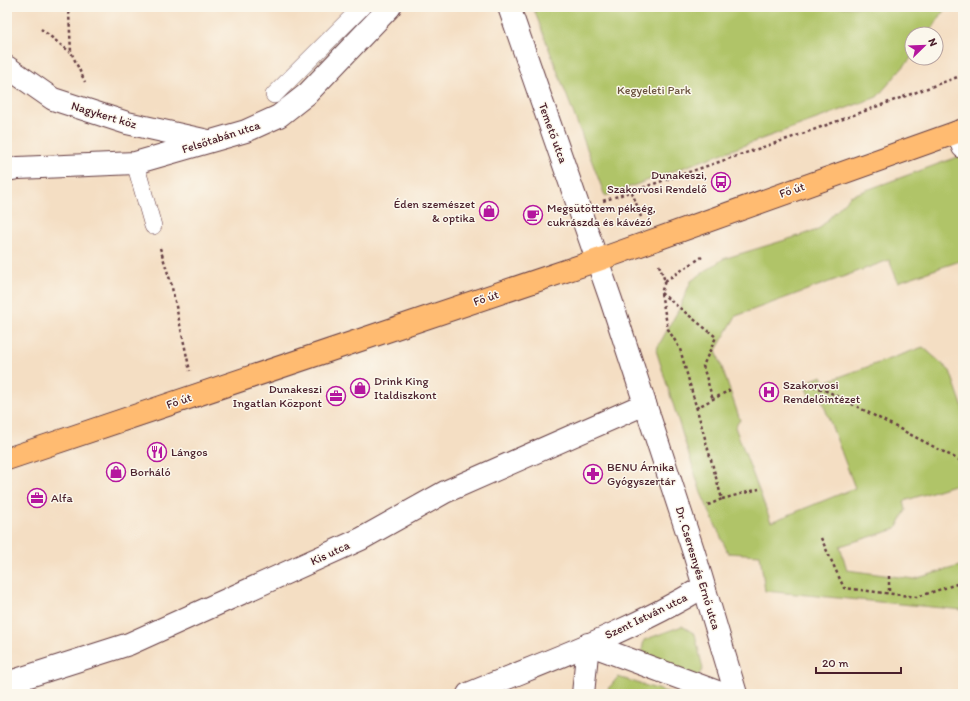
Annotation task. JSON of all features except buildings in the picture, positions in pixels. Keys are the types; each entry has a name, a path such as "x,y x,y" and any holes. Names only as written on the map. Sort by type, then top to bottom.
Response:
{"main road":[{"name":"Fő út","path":"7,459 961,136"}],"street":[{"name":"Felsőtabán utca","path":"7,170 32,167 135,163 246,131 279,116 308,94 390,7"},
{"name":"Temető utca","path":"509,7 598,260"},
{"name":"Nagykert köz","path":"7,66 53,99 127,123 211,142"},
{"name":"Dr. Cseresnyés Ernő utca","path":"598,260 682,515 736,694"},
{"name":"Kis utca","path":"7,682 129,644 361,539 445,492 645,404"},
{"name":"Szent István utca","path":"468,694 588,644 672,606 703,587"},
{"name":"Szent István utca","path":"588,644 723,694"},
{"path":"583,694 588,644"}],"lane":[{"path":"274,95 362,7"},
{"path":"135,163 153,226"}],"path":[{"path":"67,7 69,13 71,52 87,88"},
{"path":"69,13 72,7"},
{"path":"41,29 71,52"},
{"path":"580,209 802,134 963,75"},
{"path":"632,192 666,281"},
{"path":"153,226 171,283 188,366"},
{"path":"702,257 666,281 661,293 668,329 680,348 722,499"},
{"path":"661,293 716,338 703,366 713,400"},
{"path":"808,384 828,392 963,462"},
{"path":"696,408 730,390"},
{"path":"682,515 722,499 759,489"},
{"path":"821,538 844,588 917,597 963,582"},
{"path":"889,576 889,593"}],"green space":[{"name":"Kegyeleti Park","path":"533,7 946,7 934,26 904,26 904,66 877,97 605,196"},
{"path":"963,155 963,260 898,282 889,260 736,316 716,350 740,420 735,427 771,522 855,488 820,395 810,398 806,388 809,381 822,376 825,382 923,347 950,371 963,408 963,482 904,501 906,510 896,529 840,546 847,570 914,579 963,565 963,610 765,591 760,555 728,553 701,493 656,350 679,309 691,281 723,259 818,230 850,196"},
{"path":"682,626 695,634 703,669 697,677 648,658 642,650 644,640"},
{"path":"618,677 673,694 604,694"}],"place":[{"name":"Dunakeszi, Szakorvosi Rendelő","path":"721,182"},
{"name":"Éden szemészet & optika","path":"489,211"},
{"name":"Megsütöttem pékség, cukrászda és kávézó","path":"533,215"},
{"name":"Drink King Italdiszkont","path":"360,388"},
{"name":"Szakorvosi Rendelőintézet","path":"769,392"},
{"name":"Dunakeszi Ingatlan Központ","path":"336,396"},
{"name":"Lángos","path":"157,452"},
{"name":"Borháló","path":"116,472"},
{"name":"BENU Árnika Gyógyszertár","path":"593,474"},
{"name":"Alfa","path":"37,498"}]}
